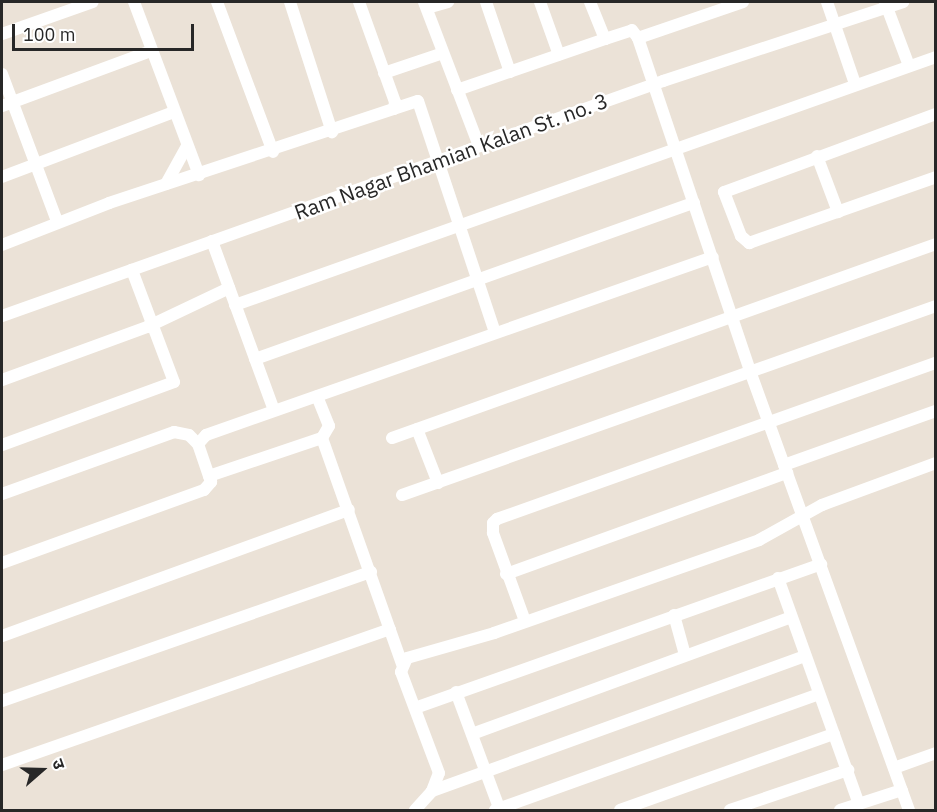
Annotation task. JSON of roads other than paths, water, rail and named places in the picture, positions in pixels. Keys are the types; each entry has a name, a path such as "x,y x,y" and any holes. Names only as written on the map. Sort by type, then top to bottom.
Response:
{"street":[{"path":"2,34 93,2"},
{"path":"134,2 199,175"},
{"path":"217,2 273,152"},
{"path":"290,2 332,132"},
{"path":"359,2 395,102 394,109"},
{"path":"448,2 425,5 479,146"},
{"path":"486,2 510,72"},
{"path":"540,2 559,55"},
{"path":"592,2 605,39"},
{"path":"638,38 743,2"},
{"path":"827,2 855,84"},
{"name":"Ram Nagar Bhamian Kalan St. no. 3","path":"2,316 479,146 835,24 886,4 903,2"},
{"path":"886,4 909,66"},
{"path":"457,90 632,30 638,38 767,421 909,810"},
{"path":"6,105 151,51"},
{"path":"384,73 443,53"},
{"path":"235,305 936,57"},
{"path":"2,74 6,105 57,222"},
{"path":"2,245 57,222 166,184 273,152 418,102 436,162 495,332"},
{"path":"2,177 174,112"},
{"path":"936,114 730,187 725,195 741,236 749,243 936,177"},
{"path":"166,184 188,146"},
{"path":"817,156 838,212"},
{"path":"255,359 694,203"},
{"path":"212,242 274,410"},
{"path":"392,438 936,244"},
{"path":"198,444 206,435 274,410 713,257"},
{"path":"2,445 171,385 174,377 132,270"},
{"path":"2,380 153,324 229,288"},
{"path":"402,495 936,306"},
{"path":"525,621 491,528 497,519 767,421 936,363"},
{"path":"209,476 322,438 329,426 317,396"},
{"path":"506,574 936,411"},
{"path":"417,429 438,483"},
{"path":"2,494 174,432 189,435 198,444 209,476 210,487 2,563"},
{"path":"322,438 402,663 401,672 439,772 432,791 415,810"},
{"path":"402,663 415,653 525,621 759,540 803,515 846,495 936,463"},
{"path":"2,636 349,510"},
{"path":"415,708 820,564"},
{"path":"2,701 371,572"},
{"path":"778,578 859,804"},
{"path":"674,615 686,656"},
{"path":"472,734 791,617"},
{"path":"2,765 390,629"},
{"path":"432,791 805,656"},
{"path":"456,692 498,810 819,694"},
{"path":"620,810 834,734"},
{"path":"894,768 936,753"},
{"path":"730,810 848,770"},
{"path":"840,810 902,790"}]}
